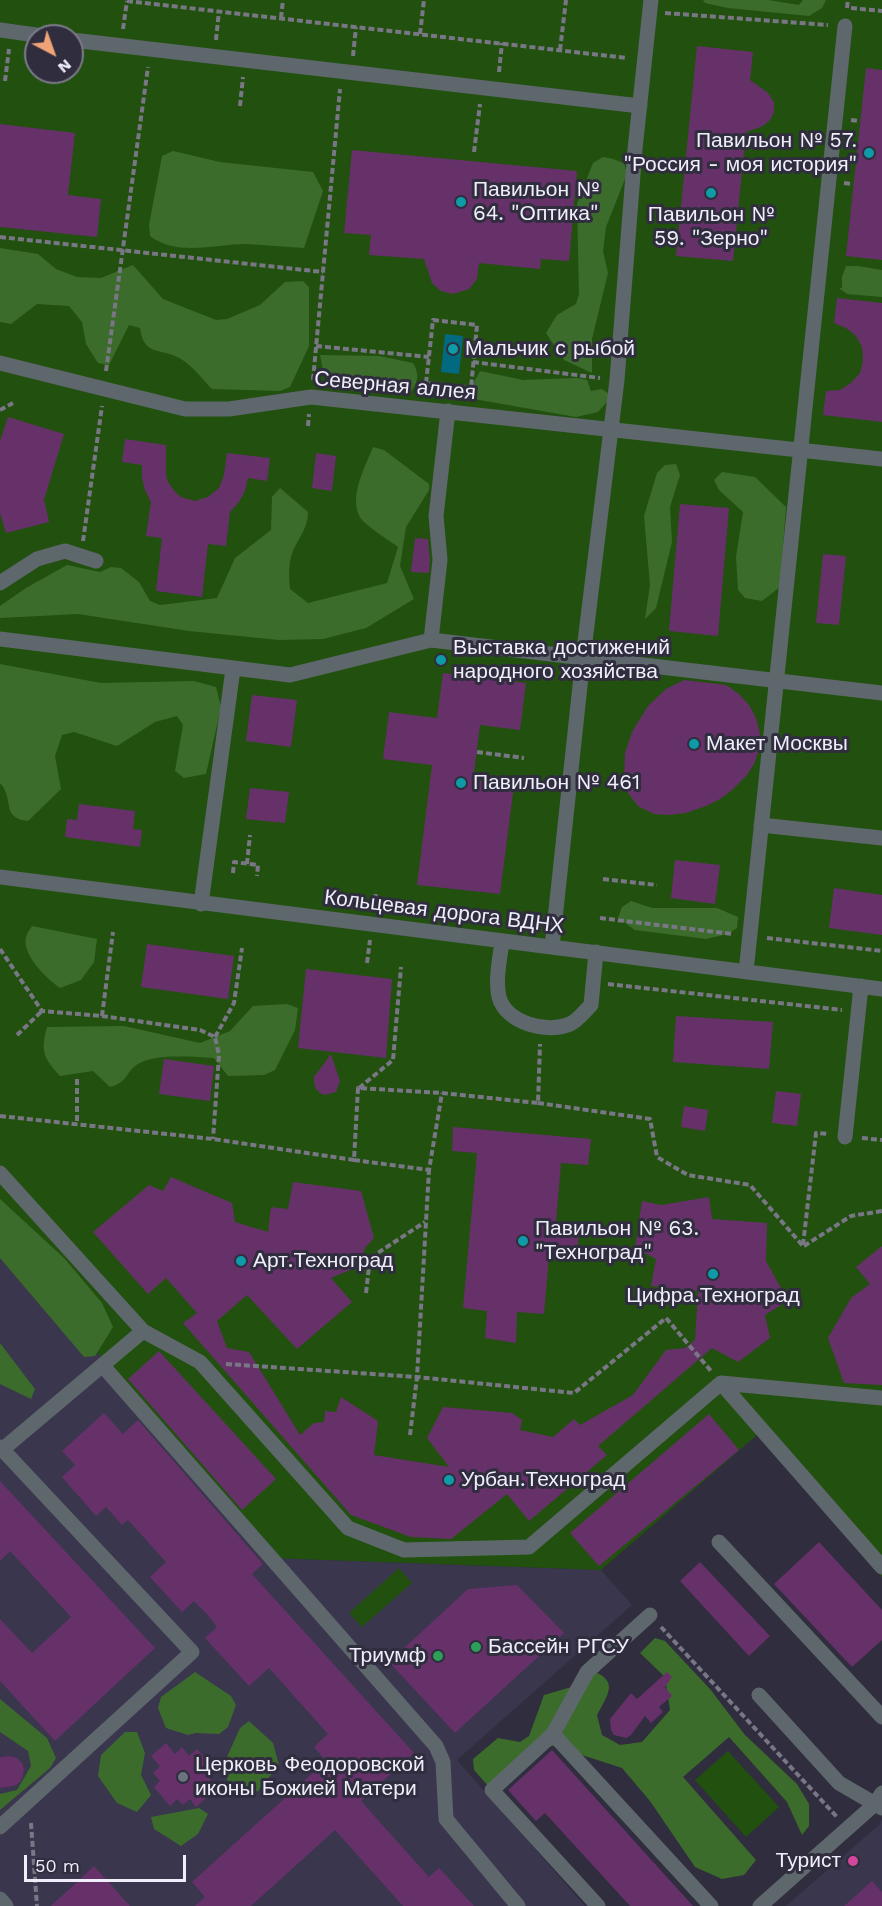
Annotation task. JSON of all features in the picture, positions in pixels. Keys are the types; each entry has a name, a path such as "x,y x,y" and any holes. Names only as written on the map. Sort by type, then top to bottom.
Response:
{"street":[{"path":"552,947 617,380 650,6"},
{"path":"746,972 845,26"},
{"path":"5,31 24,34"},
{"path":"84,41 640,106"},
{"name":"Северная аллея","path":"0,363 185,409 229,409 311,397 882,459"},
{"path":"431,640 440,560 436,516 448,411"},
{"path":"0,583 37,559 65,551 96,561"},
{"path":"0,639 290,675 431,640 882,693"},
{"path":"201,904 233,669"},
{"path":"761,825 882,838"},
{"name":"Кольцевая дорога ВДНХ","path":"0,877 882,989"},
{"path":"502,941 497,979 499,999 512,1017 540,1029 570,1024 591,1005 596,952"},
{"path":"845,1137 861,986"},
{"path":"0,1173 143,1330 200,1362 348,1528 404,1550 529,1547 721,1383 882,1398"},
{"path":"0,1827 192,1652 1,1448 103,1366 143,1330"},
{"path":"103,1366 436,1746 443,1762 446,1820 518,1906"},
{"path":"721,1383 882,1567"},
{"path":"719,1542 882,1717"},
{"path":"598,1906 492,1790 553,1734 586,1671 650,1615"},
{"path":"759,1695 839,1783 880,1802 760,1906"},
{"path":"553,1734 711,1906"},
{"path":"0,1899 6,1906"}],"path":[{"path":"121,46 127,0 645,60"},
{"path":"280,18 283,0"},
{"path":"420,34 424,0"},
{"path":"560,50 566,0"},
{"path":"650,6 845,26 848,0"},
{"path":"847,7 882,11"},
{"path":"214,57 219,11"},
{"path":"308,426 323,272 347,72 356,27"},
{"path":"5,31 5,81"},
{"path":"474,152 502,43"},
{"path":"81,556 150,50"},
{"path":"240,106 245,61"},
{"path":"0,237 323,272"},
{"path":"433,320 477,325 473,362 471,388 426,383 433,320"},
{"path":"316,346 429,357"},
{"path":"473,362 617,380"},
{"path":"0,410 13,403"},
{"path":"477,752 524,758"},
{"path":"246,864 250,835"},
{"path":"233,873 234,862 258,866 257,876"},
{"path":"603,879 657,885"},
{"path":"374,911 376,891"},
{"path":"102,1016 113,932"},
{"path":"367,963 370,939"},
{"path":"213,1139 219,1055 214,1037 234,1003 242,948"},
{"path":"0,949 42,1011"},
{"path":"354,1160 358,1088 393,1060 401,967"},
{"path":"593,982 858,1012"},
{"path":"16,1035 42,1011 102,1016 201,1030 214,1037"},
{"path":"538,1103 540,1029"},
{"path":"77,1079 77,1124"},
{"path":"358,1088 442,1093 538,1103 651,1119 657,1157 688,1175 750,1185 803,1246"},
{"path":"410,1435 417,1377 429,1170 442,1093"},
{"path":"0,1116 213,1139 429,1170"},
{"path":"803,1246 816,1133 882,1140"},
{"path":"803,1246 850,1216 882,1211"},
{"path":"362,1257 370,1258 426,1222"},
{"path":"366,1293 370,1258"},
{"path":"200,1362 417,1377 574,1393 666,1318 721,1383"},
{"path":"650,1615 848,1828"},
{"path":"30,1800 37,1906"}],"shaded area":[{"path":"0,1248 127,1385 271,1558 601,1570 632,1605 457,1760 585,1906 0,1906"},
{"name":"Турист","path":"882,1819 882,1906 786,1906 880,1824"}],"green space":[{"name":"Выставка достижений народного хозяйства","path":"0,0 882,0 882,1577 758,1434 601,1570 271,1558 127,1385 0,1248"},
{"path":"703,0 768,0 799,5 803,0 826,0 822,8 809,16 728,8 705,3"},
{"path":"173,151 220,162 313,172 323,191 304,248 247,244 185,248 172,246 150,236 149,225 162,156"},
{"path":"603,157 624,163 627,174 606,227 603,251 608,273 592,339 592,373 564,360 546,333 557,315 576,304 579,294 577,204 593,163"},
{"path":"0,248 38,254 56,269 77,277 101,278 133,265 163,299 216,320 227,319 260,305 285,282 303,281 309,287 309,346 290,387 280,391 212,389 194,369 181,359 150,348 145,344 140,328 129,325 109,365 98,363 86,344 82,322 69,306 37,304 11,324 0,322"},
{"path":"846,266 882,270 882,297 847,294 839,288 842,288 842,277"},
{"path":"320,355 379,356 413,363 417,371 416,382 410,393 333,379 324,375"},
{"path":"480,371 523,380 577,378 587,380 591,391 602,389 612,396 598,412 576,417 474,399 469,391"},
{"path":"373,447 384,450 429,484 429,490 406,527 400,566 414,599 366,628 323,639 279,640 189,631 78,614 0,618 0,606 67,565 100,572 111,567 121,568 139,582 150,601 160,605 217,598 235,558 271,530 272,497 280,488 308,512 305,528 290,560 290,589 308,603 387,583 398,547 364,522 356,505 358,485"},
{"path":"676,464 680,475 670,507 672,542 656,608 645,619 650,585 644,516 657,473 665,465"},
{"path":"722,472 755,477 786,507 780,587 762,601 745,598 738,590 736,557 743,512 719,490 714,480"},
{"path":"0,664 101,683 194,681 216,687 221,707 206,774 184,778 175,771 183,725 177,716 155,722 117,746 74,732 62,735 55,756 61,789 28,821 19,819 11,812 7,795 0,783"},
{"path":"631,901 652,908 717,908 738,917 737,928 728,934 706,939 635,930 618,918 622,907"},
{"path":"32,926 97,939 94,962 81,980 60,988 41,972 27,949 27,934"},
{"path":"287,1004 298,1008 295,1030 275,1070 264,1075 228,1076 214,1058 164,1057 138,1064 124,1080 110,1087 93,1071 60,1076 47,1059 44,1049 47,1027 124,1026 200,1043 230,1031 253,1006"},
{"path":"0,1199 64,1258 102,1303 113,1327 95,1356 84,1357 0,1258"},
{"path":"0,1343 35,1389 31,1399 0,1384"},
{"path":"399,1568 412,1583 362,1627 349,1613"},
{"path":"655,1638 665,1641 710,1689 745,1735 797,1784 809,1804 809,1826 802,1835 787,1802 729,1737 683,1777 756,1860 744,1875 722,1879 695,1867 650,1801 622,1768 554,1746 542,1747 489,1787 474,1770 473,1759 498,1738 520,1742 529,1736 544,1695 575,1686 583,1666 602,1675 609,1684 607,1697 597,1715 602,1735 620,1745 642,1742 670,1710 665,1677 640,1653"},
{"path":"195,1672 231,1696 236,1705 228,1727 219,1734 188,1735 166,1728 158,1708 161,1697"},
{"path":"0,1699 47,1738 56,1758 50,1768 0,1810 0,1794 17,1790 31,1766 28,1751 0,1732"},
{"path":"249,1721 273,1743 279,1765 258,1791 235,1796 222,1768 240,1728"},
{"path":"125,1732 137,1732 145,1753 141,1775 151,1795 137,1812 117,1803 98,1776 101,1755"},
{"path":"728,1751 779,1807 746,1837 695,1780"},
{"path":"199,1808 208,1814 198,1834 181,1846 154,1829 151,1817"}],"water":[{"path":"445,334 463,336 459,374 441,372"}],"building":[{"name":"Павильон № 59. \"Зерно\"","path":"697,46 753,52 750,80 768,93 774,102 774,112 770,120 763,126 746,132 733,261 676,256"},
{"name":"Павильон № 57. \"Россия - моя история\"","path":"866,68 882,70 882,260 846,256"},
{"path":"0,124 75,133 68,195 101,199 97,237 0,227"},
{"name":"Павильон № 64. \"Оптика\"","path":"352,150 577,171 569,261 541,259 540,269 479,263 477,279 469,289 453,294 441,291 432,283 424,259 369,255 371,235 344,233"},
{"path":"837,298 882,303 882,422 823,415 826,391 840,390 851,383 860,373 863,361 862,347 856,336 846,328 834,323"},
{"path":"8,417 64,434 44,500 49,522 6,533 0,513 0,441"},
{"path":"125,439 166,445 168,482 181,497 195,501 208,497 219,488 224,475 227,453 270,458 267,481 248,478 245,491 230,512 226,546 208,544 202,597 156,591 162,538 146,536 151,502 142,478 142,465 122,462"},
{"path":"316,453 336,456 332,491 312,488"},
{"path":"680,504 729,508 718,636 669,631"},
{"path":"415,538 428,539 429,573 411,572"},
{"path":"823,554 846,556 839,625 816,623"},
{"name":"Павильон № 461","path":"443,673 526,683 520,730 480,725 473,780 514,785 500,894 417,885 432,765 383,759 389,712 437,718"},
{"name":"Макет Москвы","path":"684,680 726,685 739,694 749,705 756,718 760,734 759,750 746,776 720,799 686,813 654,814 638,806 628,793 624,776 625,753 632,732 648,706 666,689"},
{"path":"252,695 297,700 291,747 246,741"},
{"path":"250,788 289,792 285,823 246,819"},
{"path":"79,804 135,811 133,829 142,830 140,847 65,837 67,819 77,820"},
{"path":"675,860 720,865 715,904 671,898"},
{"path":"834,888 882,895 882,935 829,928"},
{"path":"147,944 234,956 228,999 141,987"},
{"path":"306,969 392,979 386,1058 298,1048"},
{"path":"676,1016 773,1022 769,1069 673,1062"},
{"path":"331,1054 340,1081 336,1092 325,1095 316,1089 314,1077"},
{"path":"164,1059 214,1066 210,1101 159,1094"},
{"path":"776,1091 801,1094 797,1126 772,1123"},
{"path":"684,1106 708,1110 705,1131 681,1127"},
{"name":"Павильон № 63. \"Техноград\"","path":"453,1127 591,1139 588,1165 561,1163 556,1222 580,1226 576,1258 549,1256 544,1314 517,1312 516,1343 485,1338 487,1311 463,1308 477,1153 452,1151"},
{"path":"171,1177 232,1203 235,1222 268,1232 271,1207 288,1209 293,1182 361,1191 374,1238 365,1248 360,1266 331,1278 352,1302 297,1349 247,1295 217,1321 227,1348 249,1352 300,1435 314,1423 324,1422 325,1411 336,1412 341,1397 378,1421 374,1455 449,1467 427,1438 443,1407 512,1413 522,1420 520,1430 553,1437 574,1419 580,1425 633,1395 666,1350 685,1348 695,1340 698,1291 651,1286 656,1259 635,1248 642,1201 661,1205 709,1197 712,1219 767,1223 766,1261 788,1301 765,1315 770,1338 738,1362 712,1348 598,1446 607,1455 529,1521 507,1494 451,1539 411,1537 351,1515 183,1323 197,1313 166,1278 148,1294 93,1232 149,1185 163,1191"},
{"path":"882,1246 882,1385 844,1383 828,1338 851,1298 870,1284 856,1267"},
{"path":"159,1351 276,1479 242,1510 128,1379"},
{"path":"104,1413 123,1434 138,1420 263,1564 252,1574 414,1753 361,1801 429,1877 439,1868 474,1906 403,1906 335,1830 251,1906 195,1906 205,1897 192,1882 326,1761 314,1747 328,1734 269,1668 249,1686 205,1638 217,1627 207,1614 194,1601 182,1612 150,1577 166,1562 128,1520 122,1525 106,1507 96,1516 62,1477 75,1465 62,1451"},
{"path":"709,1414 739,1450 599,1566 570,1533"},
{"path":"0,1481 155,1648 55,1741 0,1681 0,1619 32,1653 71,1617 10,1551 0,1561"},
{"path":"819,1542 882,1610 882,1640 852,1667 774,1584"},
{"path":"700,1562 770,1636 749,1656 680,1581"},
{"name":"Бассейн РГСУ","path":"517,1585 564,1633 455,1733 389,1662 468,1589"},
{"path":"667,1672 672,1677 665,1687 672,1696 659,1707 663,1712 651,1723 645,1716 631,1735 626,1738 614,1735 610,1719 631,1693 637,1699"},
{"name":"Церковь Феодоровской иконы Божией Матери","path":"166,1743 175,1754 182,1747 189,1756 197,1749 213,1767 205,1774 211,1780 204,1786 210,1794 196,1807 190,1799 183,1805 177,1799 170,1806 154,1787 160,1781 153,1773 160,1766 151,1756"},
{"path":"552,1750 693,1906 630,1906 545,1813 536,1821 508,1790"},
{"path":"10,1756 22,1763 23,1776 14,1786 0,1788 0,1757"},
{"path":"94,1866 130,1906 51,1906 77,1882"},
{"path":"872,1881 882,1892 882,1906 844,1906"}],"place":[{"name":"Павильон № 57. \"Россия - моя история\"","path":"869,153"},
{"name":"Павильон № 59. \"Зерно\"","path":"711,193"},
{"name":"Павильон № 64. \"Оптика\"","path":"461,202"},
{"name":"Мальчик с рыбой","path":"453,349"},
{"name":"Выставка достижений народного хозяйства","path":"441,660"},
{"name":"Макет Москвы","path":"694,744"},
{"name":"Павильон № 461","path":"461,783"},
{"name":"Павильон № 63. \"Техноград\"","path":"523,1241"},
{"name":"Арт.Техноград","path":"241,1261"},
{"name":"Цифра.Техноград","path":"713,1274"},
{"name":"Урбан.Техноград","path":"449,1480"},
{"name":"Бассейн РГСУ","path":"476,1647"},
{"name":"Триумф","path":"438,1656"},
{"name":"Церковь Феодоровской иконы Божией Матери","path":"183,1777"},
{"name":"Турист","path":"853,1861"}]}
